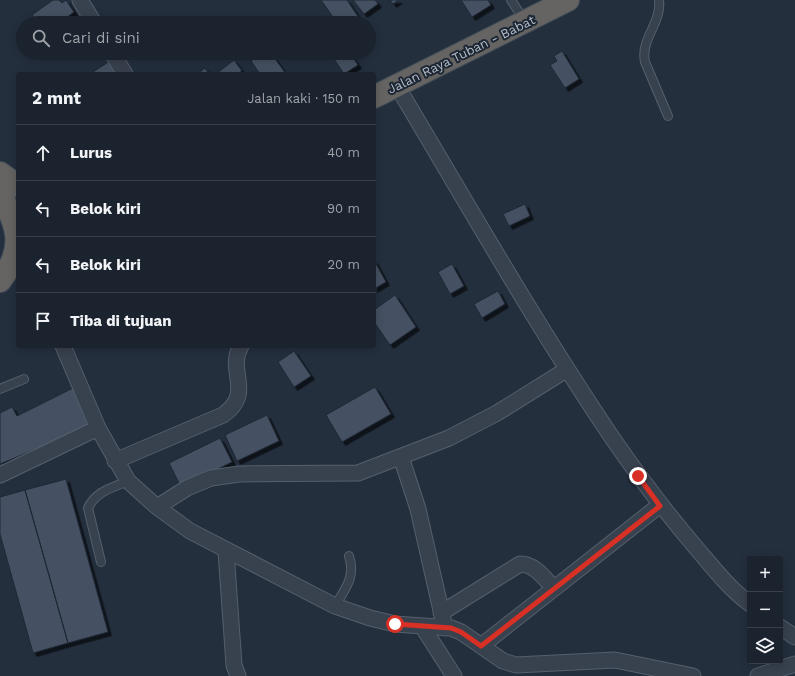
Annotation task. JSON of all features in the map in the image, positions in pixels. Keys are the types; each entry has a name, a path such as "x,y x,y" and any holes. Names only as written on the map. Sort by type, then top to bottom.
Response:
{"highway":[{"name":"Jalan Raya Tuban - Babat","path":"376,96 568,0"},
{"path":"10,182 13,219 16,235"},
{"path":"0,281 9,269 16,251"},
{"path":"0,287 16,279"}],"street":[{"path":"80,0 90,16"},
{"path":"116,60 124,72"},
{"path":"397,86 566,370 660,506 738,595 747,602"},
{"path":"64,348 98,428 115,461 128,481 157,507 190,531 226,551 335,606 370,618 395,624 451,628 461,632 503,660 516,665 614,660 693,676"},
{"path":"115,461 224,415 232,409 239,396 240,384 237,358 240,348"},
{"path":"157,507 187,488 211,478 239,474 358,473 449,438 492,416 566,370"},
{"path":"0,475 98,428"},
{"path":"401,457 418,510 445,628"},
{"path":"481,646 660,506"},
{"path":"226,551 234,665 238,676"},
{"path":"441,613 520,564 527,564 534,567 554,588"},
{"path":"422,626 454,676"},
{"path":"783,628 795,637"},
{"path":"614,660 645,676"},
{"path":"758,676 795,664"}],"lane":[{"path":"510,0 525,22"},
{"path":"659,0 659,15 645,44 643,53 645,62 668,116"},
{"path":"0,389 24,379"},
{"path":"101,562 88,508 93,498 100,492 128,481"},
{"path":"335,606 348,583 353,567 349,556"}],"building":[{"path":"53,0 59,0 62,3 66,0 74,12 69,16 32,15"},
{"path":"321,0 347,0 358,16 332,16"},
{"path":"353,0 375,0 378,4 364,14"},
{"path":"390,0 399,0 393,4"},
{"path":"461,0 488,0 491,5 472,17"},
{"path":"562,51 579,79 565,88 550,65 557,61 554,56"},
{"path":"114,60 121,72 93,72"},
{"path":"234,60 242,71 240,72 219,72"},
{"path":"276,60 285,72 259,72 251,61"},
{"path":"335,60 355,60 358,65 347,72 343,72"},
{"path":"205,68 208,72 200,72"},
{"path":"525,204 530,216 509,226 503,214"},
{"path":"376,264 386,282 376,288"},
{"path":"452,264 464,286 450,294 438,272"},
{"path":"498,291 505,304 482,318 474,304"},
{"path":"395,295 416,327 390,345 376,325 376,309"},
{"path":"294,351 311,376 294,387 278,362"},
{"path":"375,387 391,414 342,442 326,415"},
{"path":"73,388 89,427 0,464 0,413 12,407 17,416"},
{"path":"267,415 279,441 237,461 225,435"},
{"path":"220,438 232,462 181,487 169,463"},
{"path":"66,479 108,632 68,643 25,490"},
{"path":"25,490 68,643 33,653 0,534 0,497"}],"route":[{"path":"395,624 432,628 451,628 461,632 481,646 660,506 638,476"}]}
